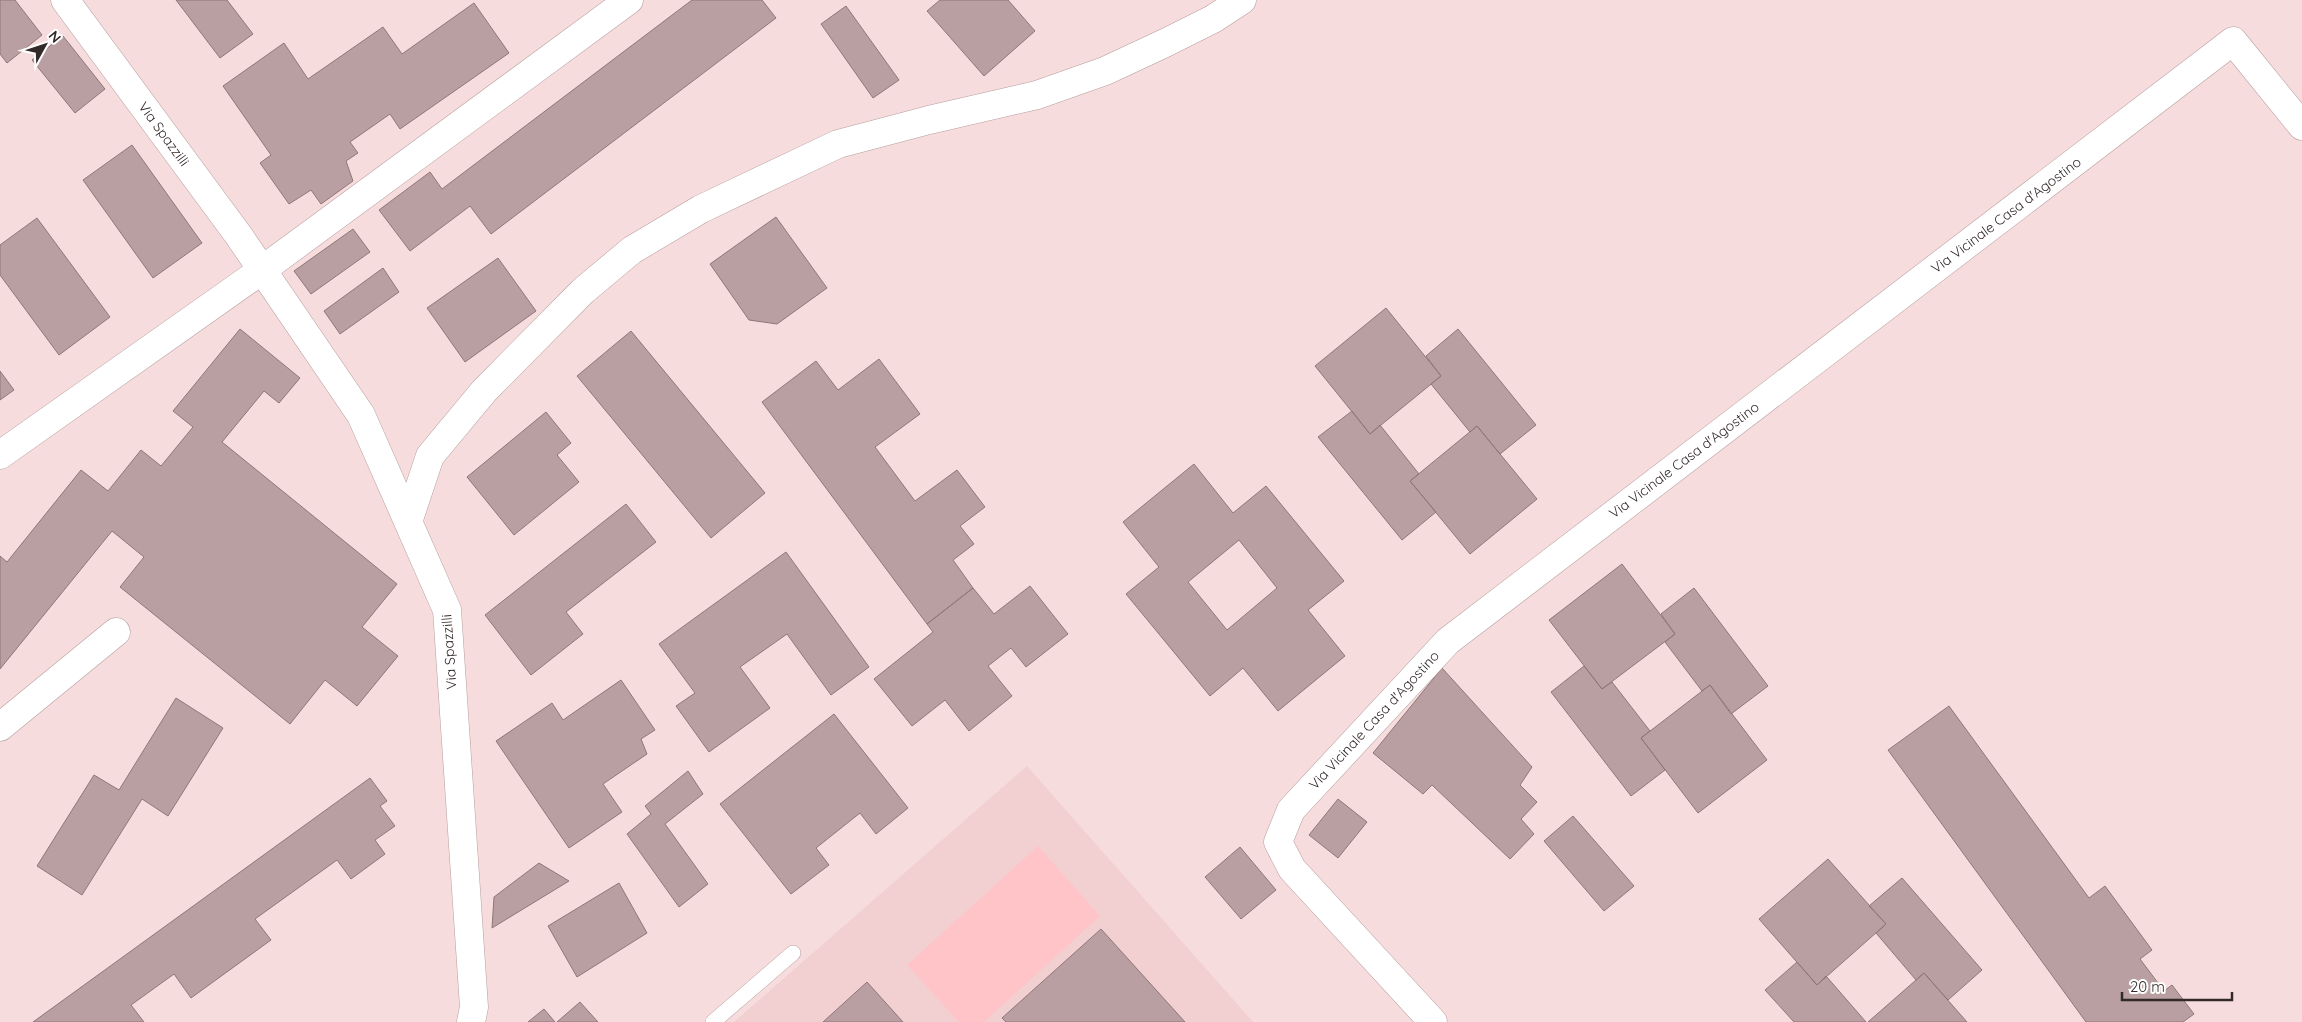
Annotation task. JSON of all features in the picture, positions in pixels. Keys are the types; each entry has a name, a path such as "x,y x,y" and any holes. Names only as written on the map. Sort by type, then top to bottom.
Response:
{"street":[{"name":"Via Spazzilli","path":"65,0 262,270 361,415 447,610 474,1007 471,1022"},
{"path":"0,455 262,270 629,0"},
{"path":"408,522 430,456 484,391 583,291 632,250 701,209 838,144 1046,92 1105,71 1213,19 1242,0"},
{"name":"Via Vicinale Casa d'Agostino","path":"1433,1022 1292,869 1278,842 1291,810 1448,641 2233,41 2302,126"},
{"path":"0,727 116,632"}],"lane":[{"path":"712,1022 793,953"}],"shaded area":[{"path":"1027,766 1253,1022 734,1022"},
{"path":"1038,846 1100,916 984,1022 959,1022 907,965"}],"building":[{"path":"0,0 15,0 42,35 7,63 0,54"},
{"path":"176,0 227,0 253,34 220,58"},
{"path":"692,0 762,0 776,18 491,234 470,206 410,251 379,210 430,172 442,189"},
{"path":"940,0 1008,0 1035,31 984,76 927,11"},
{"path":"474,3 509,53 400,129 390,114 350,142 358,153 346,161 353,181 321,204 311,190 289,204 260,163 271,155 223,86 284,43 308,79 383,27 402,54"},
{"path":"846,6 899,80 873,98 821,24"},
{"path":"63,36 105,89 75,113 32,60"},
{"path":"132,145 202,243 153,278 83,180"},
{"path":"776,217 827,288 777,324 749,320 710,264"},
{"path":"37,218 110,317 59,355 0,275 0,245"},
{"path":"353,229 370,252 311,294 294,271"},
{"path":"498,258 536,311 465,362 427,308"},
{"path":"383,268 399,292 340,334 324,311"},
{"path":"1386,308 1441,376 1370,434 1315,366"},
{"path":"240,329 300,378 279,403 264,391 222,442 397,584 362,627 398,656 357,706 325,680 290,724 120,587 144,557 112,531 0,669 0,556 7,562 81,470 108,491 141,450 161,466 193,427 173,411"},
{"path":"1458,329 1536,425 1500,454 1477,426 1470,432 1431,384 1441,376 1426,356"},
{"path":"631,331 765,493 711,538 577,376"},
{"path":"879,359 920,414 875,447 915,501 957,470 985,507 960,526 974,544 953,560 973,588 927,624 762,402 816,361 838,390"},
{"path":"0,371 14,390 0,400"},
{"path":"1352,411 1370,434 1380,425 1419,474 1410,481 1436,512 1402,540 1318,437"},
{"path":"546,412 571,443 557,455 579,482 514,535 467,477"},
{"path":"1477,426 1537,499 1470,554 1410,481"},
{"path":"1194,464 1233,513 1266,486 1344,581 1308,610 1345,656 1278,711 1243,668 1210,696 1126,594 1159,567 1123,522","holes":["1239,540 1277,588 1227,630 1188,582"]},
{"path":"626,504 656,542 566,612 583,634 531,675 485,615"},
{"path":"786,552 869,667 831,695 787,634 740,667 770,708 709,752 676,706 695,693 659,644"},
{"path":"1622,564 1675,634 1602,689 1549,620"},
{"path":"1030,586 1068,634 1026,667 1011,648 988,666 1012,696 969,731 945,700 912,726 874,679 933,632 927,624 973,588 994,614"},
{"path":"1694,588 1768,686 1731,714 1710,685 1702,691 1665,642 1675,634 1661,614"},
{"path":"1584,666 1602,689 1612,682 1650,731 1641,738 1665,770 1631,796 1551,692"},
{"path":"1442,668 1532,767 1520,785 1537,802 1521,819 1534,834 1510,859 1432,785 1423,794 1373,753"},
{"path":"621,680 655,730 641,739 647,754 603,784 622,812 569,848 496,741 552,703 563,720"},
{"path":"1710,685 1767,760 1698,813 1641,738"},
{"path":"176,698 223,728 168,816 142,799 82,895 37,866 94,775 119,790"},
{"path":"1949,706 2089,898 2105,886 2152,950 2140,959 2164,991 2172,985 2194,1014 2183,1022 2086,1022 1888,750"},
{"path":"834,714 908,808 876,834 860,813 816,848 829,865 791,894 720,804"},
{"path":"688,771 703,794 665,824 708,884 679,907 627,834 651,814 645,806"},
{"path":"370,778 387,801 380,806 395,826 375,840 385,854 351,879 337,860 255,919 271,940 191,998 174,974 131,1005 144,1022 33,1022"},
{"path":"1338,799 1367,822 1338,858 1309,835"},
{"path":"1573,816 1634,886 1604,911 1544,841"},
{"path":"1240,847 1276,890 1241,919 1205,877"},
{"path":"1828,859 1886,924 1817,985 1759,919"},
{"path":"539,863 569,881 492,928 494,897"},
{"path":"1902,878 1982,970 1948,1000 1924,973 1916,980 1876,933 1886,924 1869,906"},
{"path":"619,883 647,933 577,977 548,926"},
{"path":"1101,929 1185,1022 1006,1022 1002,1018"},
{"path":"1797,962 1817,985 1826,976 1866,1022 1794,1022 1765,990"},
{"path":"1924,973 1967,1022 1868,1022"},
{"path":"867,982 903,1022 823,1022"},
{"path":"580,1002 598,1022 557,1022"},
{"path":"544,1009 555,1022 528,1022"}]}
